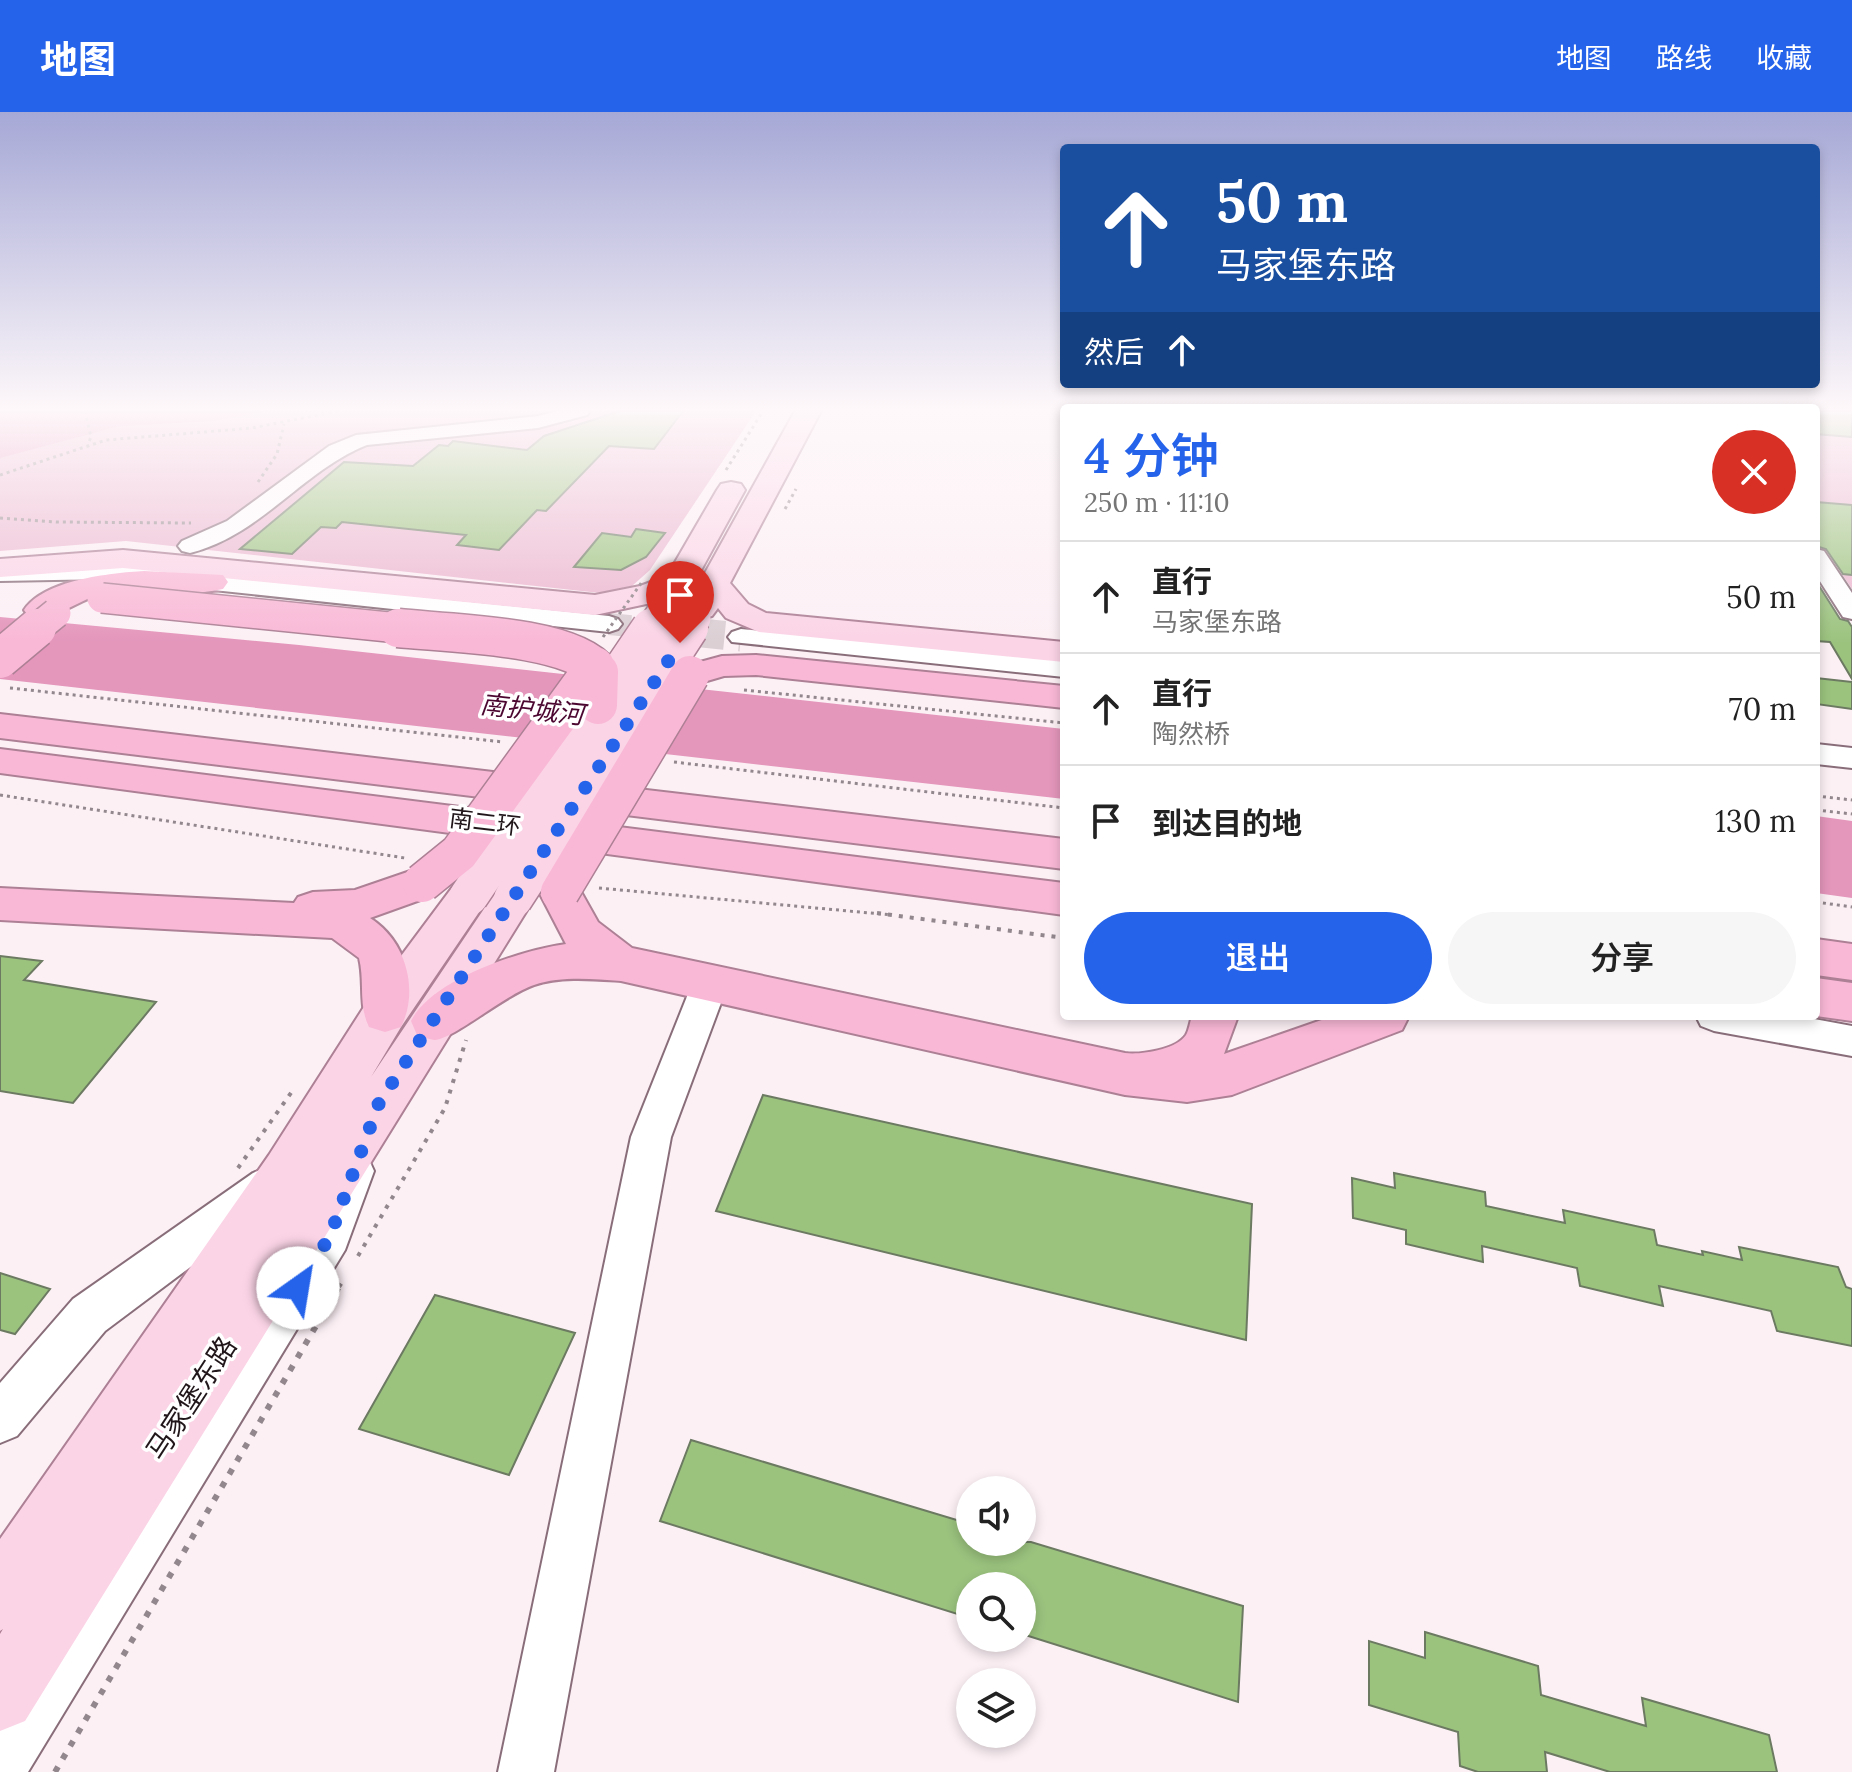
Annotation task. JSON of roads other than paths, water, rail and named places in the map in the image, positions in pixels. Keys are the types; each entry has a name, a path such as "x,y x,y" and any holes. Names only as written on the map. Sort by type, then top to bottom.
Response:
{"highway":[{"path":"0,641 51,607 107,582 212,582"},
{"path":"0,659 51,607 102,598 534,642 564,650 602,643"},
{"path":"598,705 602,643"},
{"path":"422,883 459,853 602,643"},
{"path":"649,694 690,675 722,666 756,665 1060,697"},
{"path":"621,963 602,952 579,932 552,873 690,675"},
{"path":"0,706 74,724 88,736"},
{"name":"南二环","path":"0,726 1060,854"},
{"name":"南二环","path":"0,761 1060,898"},
{"path":"0,775 61,768"},
{"path":"0,889 321,909 357,906 422,883 500,848"},
{"path":"0,904 337,922 361,931 429,1023 490,982 539,964 594,960 621,963 1125,1074 1187,1081 1232,1074 1375,1020"},
{"path":"1820,958 1852,962"},
{"path":"1820,998 1852,1002"},
{"path":"1125,1074 1191,1063 1208,1044 1214,1020"}],"main road":[{"name":"马家堡东路","path":"0,1597 287,1172 429,1023 469,896 660,615 732,488"},
{"name":"马家堡东路","path":"0,1696 429,1023 513,899 552,873 649,694 715,585 767,488"},
{"path":"1,572 123,559 595,605 648,594 680,582"},
{"path":"715,585 737,611 759,622 1060,652"}],"street":[{"path":"190,546 235,526 285,488"},
{"path":"1820,562 1852,612"},
{"path":"1,572 109,572 212,582 602,643"},
{"path":"1,572 48,589 51,607"},
{"path":"741,637 1060,669"},
{"path":"1820,754 1852,758"},
{"path":"526,1772 651,1137 710,984"},
{"path":"1736,1020 1852,1041"},
{"path":"0,1765 330,1236 379,1103"},
{"path":"0,1419 89,1315 287,1172"}],"water":[{"name":"南护城河","path":"0,617 299,645 1060,729 1060,799 0,679"},
{"path":"1820,817 1852,821 1852,898 1820,894"}],"tunnel":[{"path":"609,624 668,630"},
{"path":"652,628 668,630"},
{"path":"668,630 741,637"}]}
